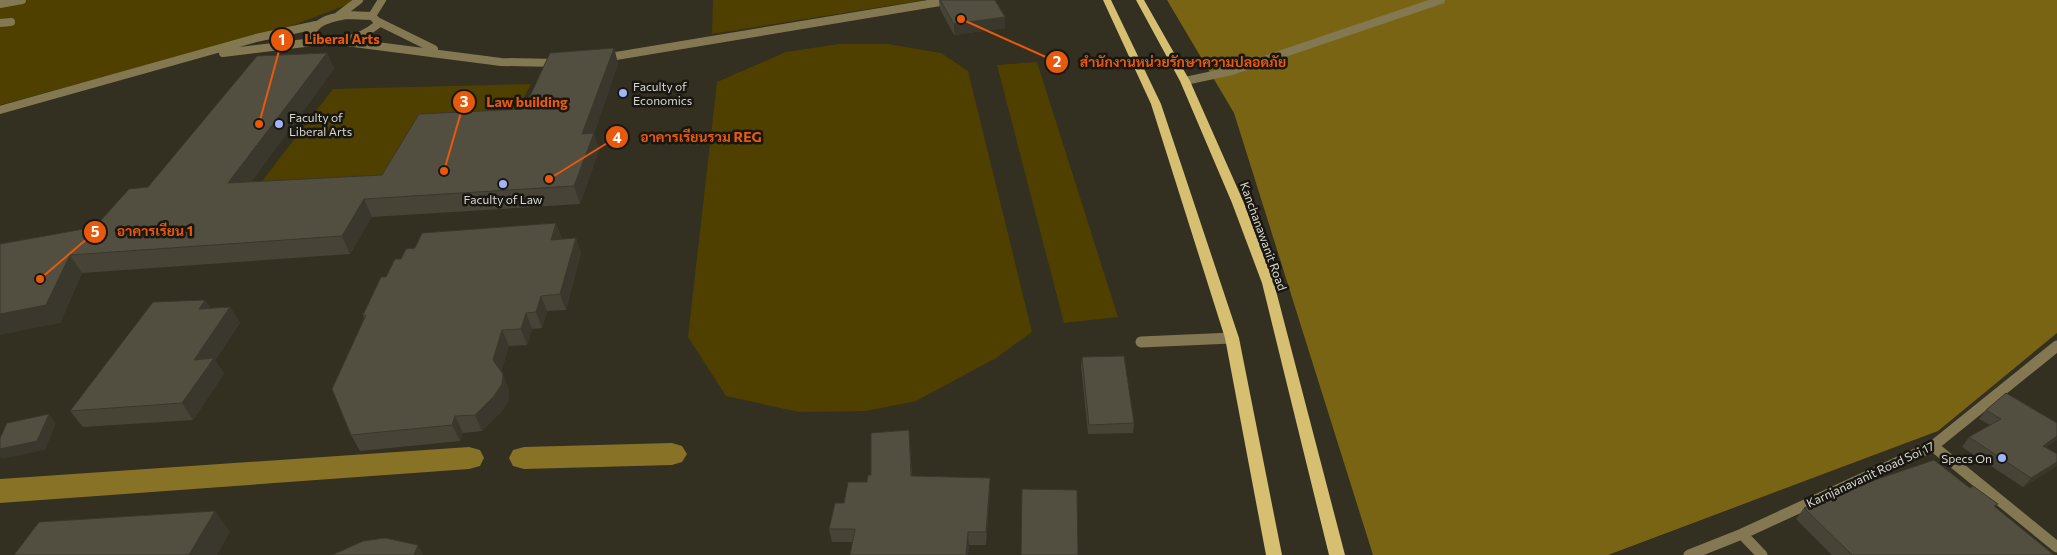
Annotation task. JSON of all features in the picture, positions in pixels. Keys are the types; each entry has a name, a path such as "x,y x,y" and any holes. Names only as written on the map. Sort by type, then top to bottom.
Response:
{"main road":[{"path":"1107,0 1156,104 1232,338 1274,555"},
{"name":"Kanchanawanit Road","path":"1140,0 1185,81 1238,203 1268,283 1337,555"}],"street":[{"path":"0,4 22,0"},
{"path":"337,17 359,0"},
{"path":"338,41 367,33 376,25 374,19 382,0"},
{"path":"598,59 952,0"},
{"path":"1185,81 1232,71 1441,0"},
{"path":"0,110 256,38 316,25 337,17 355,15 374,19 442,53"},
{"path":"0,23 11,22"},
{"path":"316,25 311,35 314,39 321,41"},
{"path":"166,64 242,50 321,41 338,41 442,53 501,62 562,63"},
{"path":"1141,342 1232,338"},
{"name":"Karnjanavanit Road Soi 17","path":"1689,555 1742,534 1933,446 2056,348"},
{"path":"1933,446 2057,547"},
{"path":"1742,534 1762,555"}],"shaded area":[{"path":"20,0 352,0 349,4 291,26 0,105 0,5"},
{"path":"713,0 925,0 712,34"},
{"path":"1167,0 2057,0 2057,333 1938,431 1608,555 1373,555 1234,113"},
{"path":"839,44 888,44 941,53 968,71 1032,332 996,358 916,401 866,411 799,412 726,396 688,337 717,82 786,52"},
{"path":"1037,62 1118,317 1064,323 997,65"},
{"path":"531,84 510,123 388,186 253,193 333,89"}],"building":[{"path":"940,0 995,0 1005,17 954,24"},
{"path":"614,48 582,134 594,133 574,186 364,199 342,236 70,255 46,305 0,314 0,244 95,227 129,189 148,187 257,56 327,53 228,183 382,175 419,114 524,109 550,53"},
{"path":"556,223 551,240 576,238 560,294 541,296 536,312 526,313 521,329 502,330 493,360 503,374 502,384 494,396 475,415 455,416 452,425 351,435 332,389 381,277 386,277 395,259 401,259 406,249 415,248 422,233"},
{"path":"205,300 199,309 230,307 194,360 214,358 182,403 70,411 153,302"},
{"path":"1124,356 1134,423 1089,425 1082,357"},
{"path":"2006,393 2057,423 2057,436 2043,446 2057,454 2057,462 2031,478 1969,437 2001,419 1986,410"},
{"path":"49,414 37,441 0,449 0,438 7,423"},
{"path":"909,430 911,476 990,478 986,532 968,532 966,555 850,555 855,529 829,529 835,503 844,503 848,482 867,482 868,475 871,475 871,433"},
{"path":"1934,460 1970,488 1973,486 1998,504 1994,506 2054,555 1852,555 1804,508 1860,485"},
{"path":"1022,489 1077,490 1078,555 1021,555"},
{"path":"215,511 189,555 14,555 39,522"},
{"path":"385,538 418,545 414,555 332,555 363,541"}],"waterway":[{"path":"524,458 672,454"},
{"path":"0,491 469,458"}],"place":[{"name":"สำนักงานหน่วยรักษาความปลอดภัย","path":"961,19"},
{"name":"Faculty of Economics","path":"623,93"},
{"name":"Liberal Arts","path":"259,124"},
{"name":"Faculty of Liberal Arts","path":"279,124"},
{"name":"Law building","path":"444,171"},
{"name":"อาคารเรียนรวม REG","path":"549,179"},
{"name":"Faculty of Law","path":"503,184"},
{"name":"อาคารเรียน 1","path":"40,279"},
{"name":"Specs On","path":"2002,458"}]}
